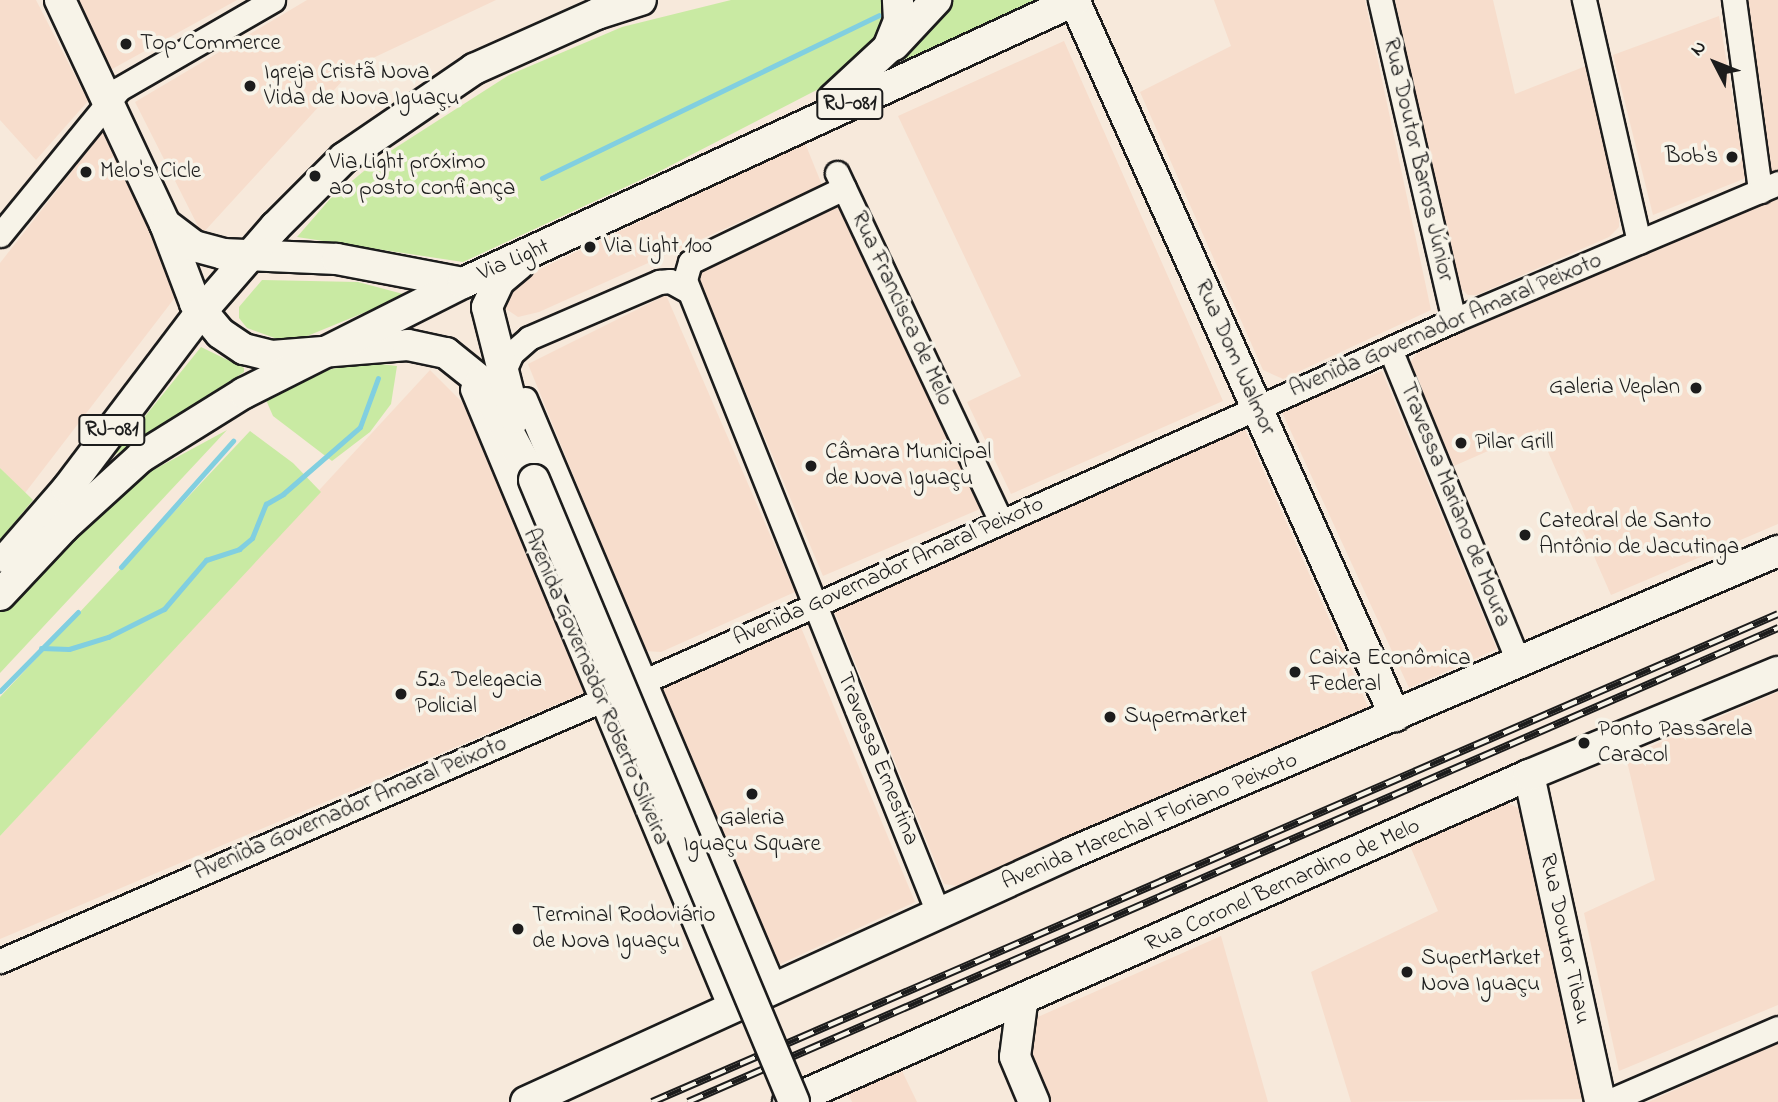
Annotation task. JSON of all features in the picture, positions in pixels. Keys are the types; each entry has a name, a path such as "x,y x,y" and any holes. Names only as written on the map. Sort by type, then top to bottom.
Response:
{"main road":[{"name":"RJ-081","path":"0,566 67,489 201,312 249,257 344,158 440,89 506,53 640,0"},
{"path":"881,57 897,29 898,0"},
{"path":"746,154 831,101 881,57 936,0"},
{"name":"Via Light","path":"0,595 64,527 162,441 321,355 463,283 1075,0"},
{"name":"Rua Dom Walmor","path":"1075,0 1395,716"},
{"path":"63,3 164,224 201,312 225,338 244,349 272,356 321,355 419,345 437,349 480,371"},
{"path":"164,224 201,249 249,257 337,259 463,283"},
{"path":"537,251 499,281 488,302 480,371 529,468 794,1102"},
{"name":"Avenida Marechal Floriano Peixoto","path":"526,1102 1071,853 1778,551"},
{"name":"Rua Coronel Bernardino de Melo","path":"788,1102 1022,1003 1529,775 1778,672"},
{"name":"Rua Doutor Tibau","path":"1529,775 1600,1102"},
{"path":"1022,1003 1015,1056 1034,1102"},
{"path":"963,1027 1015,1056"}],"street":[{"path":"0,235 107,100 273,0"},
{"name":"Rua Doutor Barros Júnior","path":"1380,0 1454,320"},
{"path":"1584,0 1639,242"},
{"path":"1734,0 1769,187"},
{"name":"Rua Francisca de Melo","path":"686,290 690,262 841,180 1001,521"},
{"name":"Avenida Governador Amaral Peixoto","path":"0,961 600,701 1454,320 1769,187"},
{"path":"480,371 514,351 529,338 659,282 670,281 686,290"},
{"name":"Travessa Ernestina","path":"686,290 816,604 939,915"},
{"name":"Travessa Mariano de Moura","path":"1390,349 1518,661"},
{"name":"Avenida Governador Roberto Silveira","path":"480,371 600,701 731,1010"},
{"name":"Avenida Governador Roberto Silveira","path":"525,398 775,990"},
{"path":"1607,1102 1778,1028"}],"shaded area":[{"path":"0,0 36,0 88,101 36,160 0,120"},
{"name":"Top Commerce","path":"70,0 237,0 105,73"},
{"path":"307,0 496,0 356,66 202,234 135,102"},
{"path":"1214,0 1365,0 1431,310 1283,379 1263,370 1140,92 1231,46"},
{"path":"1395,0 1493,0 1515,94 1586,66 1619,213 1619,227 1609,237 1477,295 1468,295 1458,286"},
{"path":"1747,0 1778,0 1778,170 1769,174"},
{"path":"1719,16 1746,178 1653,215 1613,55"},
{"path":"1064,41 1223,401 1011,494 967,402 1021,376 898,116"},
{"path":"106,128 180,291 25,493 0,468 0,263"},
{"path":"805,143 822,185 539,312 518,317 506,309 508,295 521,278"},
{"path":"1778,197 1778,524 1611,595 1538,429 1454,466 1410,363 1420,348"},
{"path":"840,203 980,509 823,576 694,269"},
{"path":"666,295 795,592 661,652 645,651 528,364"},
{"path":"430,370 467,407 586,692 0,939 0,836"},
{"path":"1382,371 1497,649 1409,688 1281,410"},
{"path":"1245,429 1370,711 965,887 944,884 833,608"},
{"path":"800,625 915,902 776,966 650,687"},
{"path":"1778,692 1778,1005 1619,1071 1584,913 1655,880 1626,757"},
{"path":"1506,802 1520,809 1526,825 1588,1099 1351,1102 1311,972 1438,911 1410,846"},
{"path":"1221,936 1268,1102 1048,1102 1025,1048 1022,1024"},
{"path":"1778,1043 1778,1102 1648,1102"},
{"path":"902,1071 917,1102 852,1102 848,1093"}],"green space":[{"path":"731,0 886,0 885,40 834,81 660,171 463,262 297,237 330,199 381,157 509,75 622,27"},
{"path":"947,0 1049,0 899,66"},
{"path":"262,280 358,282 407,295 300,339 283,341 247,328 239,318 239,307"},
{"path":"201,347 244,368 244,372 113,456"},
{"path":"363,362 397,366 391,404 370,432 332,461 273,416 263,393 306,375"},
{"path":"227,430 0,673 0,608 111,493"},
{"path":"250,431 293,463 321,492 0,836 0,697"},
{"path":"0,468 33,500 0,540"}],"waterway":[{"path":"542,178 879,15"},
{"path":"41,648 69,649 108,637 164,609 206,560 239,549 252,538 266,504 283,494 360,427 378,378"},
{"path":"121,567 233,441"},
{"path":"0,691 78,612"}],"railway":[{"path":"652,1102 1778,614"},
{"path":"688,1102 1778,628"}],"place":[{"name":"Top Commerce","path":"126,44"},
{"name":"Igreja Cristã Nova Vida de Nova Iguaçu","path":"250,86"},
{"name":"Bob's","path":"1732,157"},
{"name":"Melo's Cicle","path":"86,172"},
{"name":"Via Light próximo ao posto confiança","path":"315,176"},
{"name":"Via Light 100","path":"590,247"},
{"name":"Galeria Veplan","path":"1696,388"},
{"name":"Pilar Grill","path":"1461,443"},
{"name":"Câmara Municipal de Nova Iguaçu","path":"811,466"},
{"name":"Catedral de Santo Antônio de Jacutinga","path":"1525,535"},
{"name":"Caixa Econômica Federal","path":"1295,672"},
{"name":"52ª Delegacia Policial","path":"401,694"},
{"name":"Supermarket","path":"1110,717"},
{"name":"Ponto Passarela Caracol","path":"1584,743"},
{"name":"Galeria Iguaçu Square","path":"752,794"},
{"name":"Terminal Rodoviário de Nova Iguaçu","path":"518,929"},
{"name":"SuperMarket Nova Iguaçu","path":"1407,972"}]}
